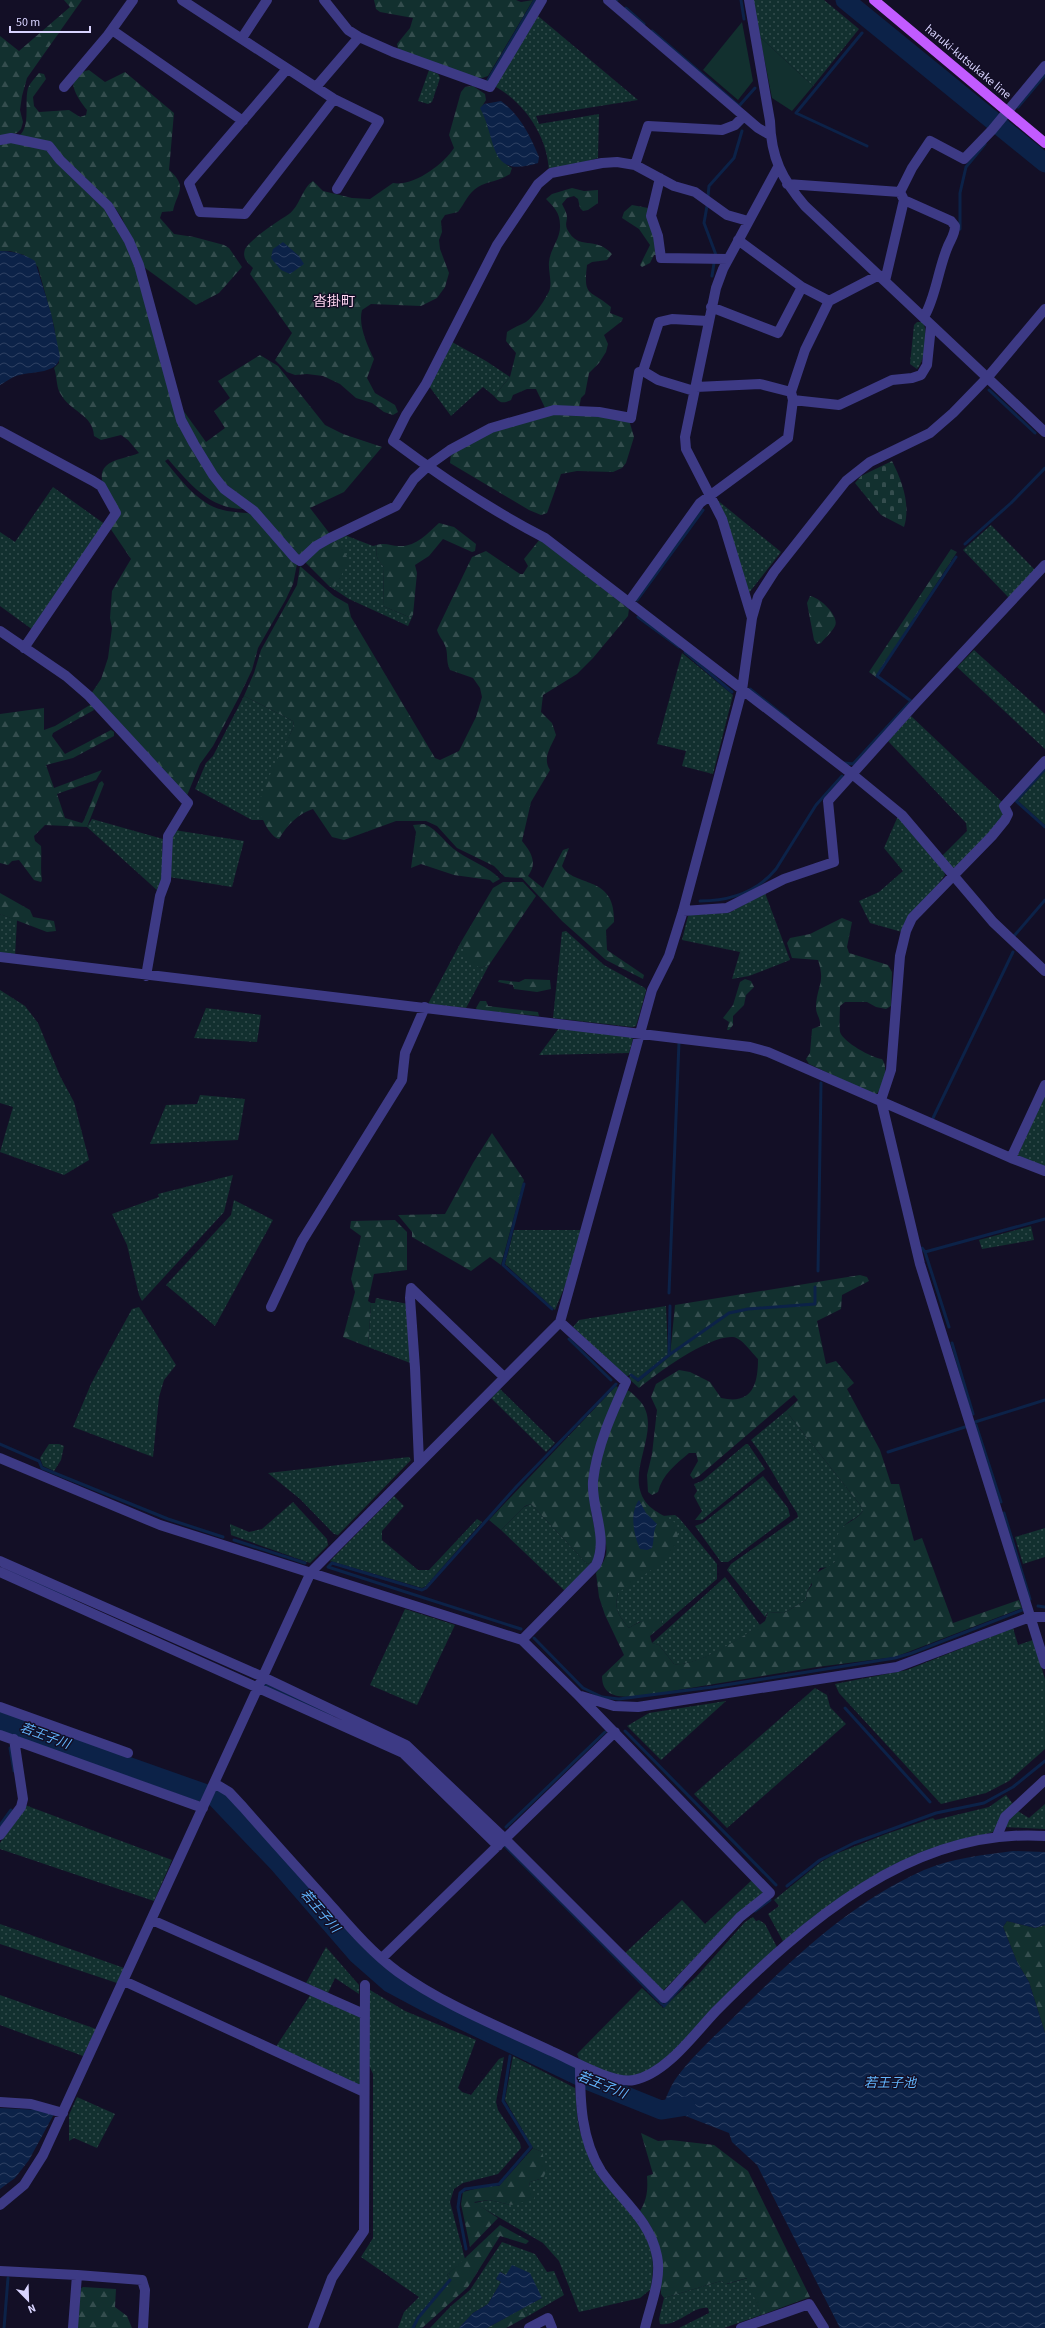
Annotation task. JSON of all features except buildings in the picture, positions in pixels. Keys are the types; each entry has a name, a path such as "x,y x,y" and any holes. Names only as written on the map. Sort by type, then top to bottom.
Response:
{"main road":[{"name":"haruki-kutsukake line","path":"874,0 1045,143"}],"street":[{"path":"64,87 112,30 133,0"},
{"path":"182,0 198,4 242,38 287,69 334,99 379,121 337,189"},
{"path":"242,38 267,0"},
{"path":"324,0 348,30 359,37 393,52 490,87 542,0"},
{"path":"608,0 744,116 770,135"},
{"path":"749,0 770,135 778,167 786,184 805,206 1045,432"},
{"path":"112,30 243,121"},
{"path":"316,87 359,37"},
{"path":"882,278 902,196 912,168 930,140 964,159 992,130 1045,66"},
{"path":"287,69 189,183 200,212 245,214 334,99"},
{"path":"635,165 648,126 722,130 735,125 744,116"},
{"path":"0,140 11,138 49,146 60,160 115,213 138,265 181,420 213,475 224,488 254,511 295,558 300,561 316,546 396,506 414,479 427,467 450,450 491,428 554,410 599,412 631,418 639,372 643,371 659,322 672,319 708,321"},
{"path":"748,221 727,215 695,192 674,186 635,165 617,162 602,162 551,173 538,184 486,265 426,384 406,415 393,441 427,467 500,515 544,538 852,774 902,815 993,922 1045,971"},
{"path":"752,618 722,519 686,449 685,437 716,288 728,259 778,167"},
{"path":"660,178 651,216 658,236 660,258 728,259"},
{"path":"786,184 902,196 951,221 955,226 955,232 939,266 930,307 924,318"},
{"path":"738,240 802,287 829,301"},
{"path":"628,602 700,503 788,438 792,396 805,350 829,301 882,278"},
{"path":"711,307 778,333 802,287"},
{"path":"0,2205 21,2188 31,2176 64,2113 262,1677 312,1572 419,1462 560,1322 652,990 669,956 684,911 742,690 752,618 758,597 774,572 846,481 870,462 930,433 987,378 1045,309"},
{"path":"643,371 658,380 695,389 760,384 792,396 839,405 892,380 912,378 921,375 927,365 931,326"},
{"path":"0,432 101,486 116,513 24,648"},
{"path":"684,911 726,908 784,879 834,862 828,801 916,703 1045,565"},
{"path":"0,631 66,676 89,696 188,803 168,836 166,880 160,896 146,976"},
{"path":"1045,762 1004,806 1008,814 1005,820 912,918 906,931 900,956 891,1070 880,1100 920,1264 1045,1664"},
{"path":"0,957 146,976 726,1042 768,1052 1010,1158 1045,1171"},
{"path":"271,1307 302,1241 402,1080 405,1053 425,1007"},
{"path":"1010,1158 1045,1084"},
{"path":"419,1462 416,1368 410,1298 411,1288 504,1378"},
{"path":"522,1640 596,1565 601,1555 602,1545 594,1508 593,1481 610,1416 626,1382 560,1322"},
{"path":"0,1458 160,1525 312,1572 522,1640 615,1732 770,1892 740,1917 664,1998 501,1842 403,1754 0,1572"},
{"path":"0,1561 262,1677 406,1745 501,1842"},
{"path":"579,1696 614,1706 638,1707 897,1667 1030,1617 1045,1617"},
{"path":"0,1707 128,1753"},
{"path":"382,1958 615,1732"},
{"path":"0,1735 203,1807"},
{"path":"0,1835 21,1807 23,1799 14,1739"},
{"path":"997,1836 1005,1817 1045,1780"},
{"path":"213,1785 229,1792 243,1806 366,1945 420,1986 484,2020 580,2065 627,2080 637,2079 646,2075 671,2059 728,1999 776,1954 821,1917 863,1886 900,1866 933,1853 969,1842 997,1836 1045,1836"},
{"path":"152,1920 364,2014"},
{"path":"124,1981 221,2028 364,2092"},
{"path":"313,2328 332,2278 364,2231 365,1985"},
{"path":"580,2065 581,2113 590,2150 601,2170 637,2213 653,2241 658,2258 658,2269 645,2328"},
{"path":"0,2102 31,2104 64,2113"},
{"path":"0,2271 142,2280 145,2290 143,2328"},
{"path":"73,2328 77,2275"},
{"path":"741,2328 809,2304 824,2328"},
{"path":"529,2328 548,2318 552,2328"}],"green space":[{"path":"64,0 82,0 27,78 20,110 23,122 21,129 17,133 0,138 0,36 19,51 70,7"},
{"path":"374,0 516,0 521,2 533,0 488,76 476,80 398,49 397,44 410,28 413,18 380,12 376,9"},
{"path":"753,0 824,0 859,29 813,86 760,37"},
{"path":"538,16 638,100 536,116 539,124 599,114 598,158 549,172 545,147 533,123 526,112 517,103 496,87 496,84"},
{"path":"742,22 753,81 738,100 703,70"},
{"path":"760,37 813,86 792,111 772,98"},
{"path":"89,70 105,82 125,72 174,113 169,170 178,181 180,190 173,211 162,212 160,218 174,234 194,237 224,245 229,248 242,267 219,293 196,305 141,265 122,218 115,208 54,148 19,136 23,132 25,126 28,88 39,73 44,74 46,79 33,97 34,106 39,112 69,110 80,117 86,115 87,110 76,93 73,82 75,77 80,73"},
{"path":"429,70 438,74 440,78 432,102 428,104 418,101"},
{"path":"473,86 485,94 486,100 481,108 501,158 512,168 510,174 475,189 469,195 458,212 445,215 441,221 442,232 439,240 440,249 449,273 445,287 437,298 421,306 371,304 362,310 362,328 374,359 367,378 375,393 395,405 398,412 393,415 384,412 372,403 356,398 340,384 323,376 307,374 295,375 287,372 275,360 292,333 250,274 253,268 247,262 244,255 245,249 259,235 293,211 306,188 313,181 323,191 352,198 370,199 393,183 410,181 436,167 454,148 449,135 461,92 465,87"},
{"path":"9,141 42,145 107,207 136,266 178,420 203,464 246,509 233,508 211,500 192,486 168,459 165,461 177,476 198,497 214,507 231,512 254,514 297,564 293,584 286,599 258,648 252,670 213,746 200,764 186,798 91,694 101,679 108,658 112,628 110,618 112,591 131,559 110,528 119,515 105,490 102,477 103,471 106,466 113,462 139,453 128,440 121,435 101,440 94,436 90,423 64,399 57,384 54,368 59,363 54,326 38,267 24,255 10,251 0,251 0,143"},
{"path":"572,188 584,191 598,190 598,203 588,210 583,211 580,208 578,199 574,196 567,198 562,204 567,215 566,227 572,236 577,240 599,245 606,248 612,254 607,260 592,262 587,265 586,283 587,288 593,295 611,307 610,313 623,318 622,321 604,335 608,344 606,352 599,363 589,373 585,394 581,398 579,408 546,410 536,389 527,389 513,395 511,400 501,402 494,396 510,377 516,353 506,341 507,332 526,322 532,317 543,302 550,288 549,262 559,234 560,221 558,214 546,199 552,194"},
{"path":"632,205 648,208 658,255 654,255 650,263 642,267 640,265 650,245 639,229 622,218 624,212"},
{"path":"917,322 923,322 926,340 922,360 917,369 910,364 914,325"},
{"path":"452,342 486,361 510,377 494,396 483,387 451,416 429,386"},
{"path":"260,355 278,366 325,425 343,434 382,447 344,492 310,508 330,534 301,556 295,555 257,509 216,476 177,402 206,442 225,428 214,411 230,398 218,381"},
{"path":"554,414 596,415 629,420 634,437 626,463 622,468 613,472 577,471 561,474 547,513 541,515 529,510 450,463 451,454 492,431"},
{"path":"892,461 902,485 906,502 906,519 904,527 881,515 855,483 861,476"},
{"path":"53,487 106,525 33,630 0,606 0,532 15,542"},
{"path":"716,499 781,552 748,594"},
{"path":"439,523 454,527 476,544 475,551 472,552 443,539 429,556 415,565 417,573 413,615 409,617 383,606 384,567 377,557 377,545 385,544 405,546 411,544 421,539"},
{"path":"991,525 1035,570 1009,598 963,550"},
{"path":"342,534 373,546 377,545 377,557 384,567 383,606 409,617 413,615 408,626 349,599 329,586 335,586 340,577 332,539"},
{"path":"332,539 343,549 349,561 335,587 329,586 306,563 306,558"},
{"path":"540,539 629,609 628,616 593,658 577,674 543,695 541,712 552,723 556,735 547,757 550,770 531,802 522,841 528,849 533,862 533,867 528,876 543,888 563,850 569,848 562,866 568,873 602,889 608,896 613,907 614,922 606,930 607,950 644,975 643,979 606,960 562,921 522,878 505,877 494,866 457,848 437,826 426,821 396,821 344,840 332,837 313,809 293,821 285,829 279,839 269,830 263,820 259,806 263,790 294,726 293,721 244,696 254,673 261,650 297,585 300,566 334,596 348,604 351,617 435,758 440,760 459,751 476,717 482,697 480,688 473,678 450,670 446,648 437,630 472,557 486,551 520,574 523,574 528,566 524,559"},
{"path":"951,549 957,552 876,677 869,672"},
{"path":"810,596 823,603 832,612 836,622 830,633 821,643 817,644 814,640 807,603"},
{"path":"974,650 1045,714 1045,749 957,667"},
{"path":"682,653 733,695 713,774 682,766 686,751 657,744"},
{"path":"244,696 293,721 294,726 266,787 259,806 265,820 252,820 195,789 206,763 213,756"},
{"path":"90,705 93,706 94,710 53,733 52,736 65,754 111,730 114,732 114,736 73,758 46,765 54,788 102,770 96,780 57,794 65,818 82,823 99,783 102,781 104,784 87,827 45,825 34,836 35,841 41,846 42,880 41,882 34,880 19,860 12,861 8,865 0,863 0,714 44,708 44,730 55,726"},
{"path":"911,716 1003,803 1004,817 954,870 942,856 967,831 966,823 888,741"},
{"path":"1045,771 1045,825 1018,801"},
{"path":"898,816 944,871 945,875 902,932 870,923 859,901 879,892 903,871 884,848"},
{"path":"92,819 163,839 162,849 165,869 158,891 87,827"},
{"path":"424,824 434,830 453,849 485,867 500,879 493,883 490,880 454,875 421,864 411,868 416,832 413,825"},
{"path":"174,830 244,841 232,887 169,877 169,852"},
{"path":"503,882 523,882 536,896 489,965 480,968 465,957 461,942 493,888"},
{"path":"0,893 30,910 33,917 54,921 56,931 47,932 0,914"},
{"path":"765,893 790,960 749,976 732,979 740,952 682,940 688,916 692,914 729,913"},
{"path":"0,914 17,920 15,956 0,954"},
{"path":"842,918 852,922 847,947 849,953 888,965 892,972 891,1006 886,1009 876,1007 867,1002 845,1002 840,1006 840,1032 842,1036 858,1049 882,1059 884,1063 885,1073 883,1083 875,1095 809,1064 806,1059 810,1053 812,1029 820,1026 816,1001 821,980 820,968 818,960 792,958 787,943 790,938 810,934"},
{"path":"566,931 604,965 645,988 646,991 636,1026 632,1027 553,1018 562,932"},
{"path":"461,942 463,949 480,968 489,965 466,1008 428,1004"},
{"path":"525,979 550,980 551,989 537,992 514,989 513,985 498,982 499,980 519,982"},
{"path":"745,979 751,981 754,987 746,995 744,1005 733,1016 733,1025 729,1030 727,1030 729,1022 723,1018 733,1005 740,982"},
{"path":"0,990 25,1006 38,1023 60,1076 74,1102 89,1160 64,1175 0,1152 13,1107 0,1103"},
{"path":"480,1001 486,1001 488,1006 538,1012 539,1016 477,1010 476,1008"},
{"path":"206,1008 261,1015 257,1042 194,1038"},
{"path":"559,1028 630,1035 633,1039 629,1053 539,1055"},
{"path":"1045,1094 1045,1167 1017,1157"},
{"path":"200,1095 245,1099 238,1140 150,1144 166,1105 197,1104"},
{"path":"492,1133 524,1180 501,1265 490,1257 471,1271 412,1237 412,1232 398,1215 445,1214 473,1163"},
{"path":"233,1175 224,1212 142,1301 139,1295 127,1245 112,1214 159,1197 158,1194"},
{"path":"234,1200 273,1220 215,1326 166,1285 231,1215"},
{"path":"395,1220 407,1232 407,1270 374,1274 368,1301 371,1303 368,1347 343,1337 355,1292 351,1279 361,1236 350,1228 351,1221"},
{"path":"1031,1226 1034,1240 982,1249 979,1240"},
{"path":"514,1230 581,1230 567,1281 555,1310 505,1264"},
{"path":"860,1275 867,1277 869,1281 842,1295 841,1309 817,1321 826,1364 836,1361 854,1383 847,1389 880,1450 891,1484 899,1484 914,1541 922,1538 953,1623 1019,1600 1022,1608 895,1657 817,1667 642,1696 629,1697 610,1693 603,1684 602,1676 624,1655 605,1615 599,1597 596,1573 606,1555 606,1540 598,1500 597,1482 600,1459 626,1390 631,1392 638,1399 645,1409 648,1419 648,1431 640,1467 639,1479 642,1497 650,1507 677,1524 678,1536 677,1542 670,1554 648,1572 618,1593 616,1603 618,1612 629,1628 652,1619 661,1620 663,1625 650,1636 652,1643 659,1645 674,1664 684,1664 695,1661 721,1649 765,1621 768,1612 784,1613 806,1600 807,1592 812,1585 812,1578 818,1572 835,1562 836,1542 841,1529 863,1511 861,1506 786,1411 798,1400 794,1395 699,1476 693,1479 690,1475 698,1461 696,1453 689,1453 670,1470 663,1480 658,1492 652,1495 648,1492 647,1475 652,1454 657,1410 651,1397 656,1384 679,1370 690,1372 710,1382 721,1398 740,1399 751,1391 754,1385 757,1377 758,1359 740,1340 733,1337 723,1338 697,1348 658,1373 639,1388 628,1378 631,1376 638,1382 670,1356 675,1305"},
{"path":"376,1298 408,1304 413,1364 368,1347 371,1303 375,1303"},
{"path":"666,1306 668,1355 638,1379 631,1374 626,1377 573,1327 579,1320"},
{"path":"139,1307 176,1365 164,1380 159,1397 153,1457 73,1427 91,1384 132,1309"},
{"path":"616,1386 619,1388 590,1480 591,1511 598,1545 594,1561 587,1564 531,1504 525,1506 501,1530 489,1520"},
{"path":"500,1389 555,1443 546,1452 491,1398"},
{"path":"786,1411 861,1506 863,1511 847,1523 842,1529 837,1542 835,1562 829,1567 820,1568 807,1592 806,1600 784,1613 768,1612 765,1617 727,1570 731,1564 798,1517 769,1467 751,1440"},
{"path":"49,1444 59,1444 64,1446 61,1460 54,1471 43,1466 40,1458"},
{"path":"746,1444 748,1444 765,1469 702,1520 695,1520 702,1511 694,1496 697,1491 694,1484 702,1481"},
{"path":"409,1457 411,1460 338,1535 334,1534 300,1499 268,1473"},
{"path":"763,1476 788,1508 790,1516 728,1562 721,1562 695,1526 703,1523"},
{"path":"394,1496 404,1506 382,1531 382,1540 418,1570 429,1570 477,1519 482,1522 426,1586 422,1588 330,1561"},
{"path":"293,1502 327,1539 328,1545 310,1563 231,1535 230,1524 249,1532 262,1529"},
{"path":"531,1504 587,1564 594,1561 565,1591 501,1530 524,1507"},
{"path":"675,1515 717,1564 717,1579 663,1625 661,1620 639,1622 629,1628 618,1612 616,1603 618,1593 669,1519 662,1516"},
{"path":"1045,1528 1045,1557 1023,1564 1015,1537"},
{"path":"725,1577 760,1625 706,1657 683,1664 674,1664 659,1645 652,1643"},
{"path":"405,1609 455,1625 417,1705 370,1685"},
{"path":"1013,1628 1018,1645 1033,1640 1045,1679 1045,1749 1009,1781 986,1793 941,1804 839,1693 835,1684 907,1670"},
{"path":"815,1688 827,1695 830,1707 846,1724 727,1828 694,1794"},
{"path":"726,1701 661,1760 627,1726 649,1713"},
{"path":"1006,1795 1013,1804 993,1832 932,1849 897,1863 860,1884 784,1943 768,1914 779,1906 774,1900 821,1862 833,1855 886,1834 933,1818 935,1820 989,1807"},
{"path":"1045,1804 1045,1829 1004,1827 1016,1810 1029,1818"},
{"path":"25,1805 172,1860 154,1901 0,1849 0,1843"},
{"path":"753,1879 764,1894 736,1915 663,1991 625,1953 682,1900 705,1924"},
{"path":"753,1917 756,1921 759,1920 765,1924 778,1949 708,2020 666,2058 648,2071 635,2077 614,2075 580,2060 577,2054 642,1988 663,2008 697,1976 745,1922"},
{"path":"1007,1921 1035,1928 1045,1925 1045,2033 1029,1982 1017,1962 1003,1927"},
{"path":"0,1924 124,1968 117,1983 0,1944"},
{"path":"326,1947 359,1985 359,1994 335,1978 328,1993 306,1983"},
{"path":"370,1990 405,2011 476,2040 458,2088 462,2092 471,2095 499,2059 504,2057 496,2102 498,2110 520,2143 521,2148 498,2174 463,2183 454,2189 450,2202 465,2259 447,2275 450,2279 417,2317 412,2328 398,2328 404,2312 419,2297 361,2257 373,2238 373,2074 368,2063 368,1992"},
{"path":"311,1994 360,2016 361,2088 275,2048"},
{"path":"0,1995 96,2029 83,2056 0,2025"},
{"path":"513,2056 575,2088 578,2122 581,2136 592,2156 633,2212 648,2241 653,2264 651,2289 640,2298 579,2312 559,2261 543,2243 474,2203 489,2200 511,2205 529,2187 530,2182 543,2178 542,2152 533,2148 505,2100"},
{"path":"77,2097 115,2114 97,2148 74,2138 69,2141 69,2115"},
{"path":"641,2133 658,2141 671,2140 714,2145 748,2171 810,2297 761,2315 747,2278 726,2284 721,2281 664,2298 661,2294 660,2260 657,2241 648,2222 640,2211 646,2195 647,2176 653,2174"},
{"path":"533,2148 542,2152 547,2170 543,2178 530,2182 529,2187 536,2194 533,2200 511,2205 489,2200 474,2202 498,2218 470,2247 461,2204 463,2192 486,2186 499,2186"},
{"path":"500,2225 529,2241 526,2244 500,2236 468,2287 422,2328 415,2328 418,2319 451,2280 447,2275"},
{"path":"502,2242 535,2254 547,2272 554,2271 564,2295 528,2316 526,2311 521,2309 542,2298 501,2272 496,2279 501,2282 488,2304 473,2313 459,2328 430,2328 451,2306 470,2290"},
{"path":"748,2278 761,2315 724,2328 679,2328 709,2313 708,2308 702,2308 679,2320 667,2324 660,2324 659,2319 664,2298 721,2281 727,2284"},
{"path":"83,2287 116,2289 115,2307 127,2316 132,2328 77,2328 80,2289"},
{"path":"521,2309 526,2311 528,2316 506,2328 487,2328"}],"water":[{"path":"501,101 514,113 524,127 539,157 538,163 522,167 510,166 502,161 497,154 486,120 480,108 484,104"},
{"path":"283,242 299,256 304,264 290,274 281,270 271,258 273,249"},
{"path":"0,251 18,253 35,261 51,313 60,357 58,362 50,369 17,376 0,385"},
{"path":"639,1500 646,1513 657,1524 652,1548 647,1550 640,1549 634,1531 634,1511"},
{"name":"若王子池","path":"1013,1851 1045,1852 1045,1925 1035,1928 1007,1921 1003,1927 1017,1962 1029,1982 1045,2033 1045,2328 840,2328 757,2165 732,2142 729,2133 683,2115 661,2110 670,2088 698,2053 779,1973 823,1934 847,1916 897,1883 924,1870 957,1860"},
{"path":"0,2108 39,2110 54,2114 29,2160 15,2178 0,2189"},
{"path":"512,2265 530,2273 542,2298 487,2328 459,2328 473,2313 488,2304 501,2282 496,2279 500,2272 506,2275"}],"waterway":[{"path":"488,80 535,0"},
{"path":"741,0 744,19"},
{"path":"845,0 1045,163"},
{"path":"626,8 644,24"},
{"path":"652,31 739,106 755,88"},
{"path":"862,33 796,113 867,146"},
{"path":"1018,107 1045,75"},
{"path":"997,132 1007,121"},
{"path":"708,196 709,186 734,158 742,131"},
{"path":"960,229 960,193 966,167 985,144"},
{"path":"707,206 704,223 716,255"},
{"path":"712,276 714,263"},
{"path":"989,390 1035,433"},
{"path":"965,544 1011,503 1045,468"},
{"path":"637,600 703,510"},
{"path":"845,763 853,764 911,701 877,676 956,557"},
{"path":"638,617 679,647"},
{"path":"685,652 732,692"},
{"path":"750,689 788,719"},
{"path":"1045,769 1016,801 1045,827"},
{"path":"700,901 711,901 742,894 760,884 768,877 776,869 816,805 842,776"},
{"path":"1014,936 1045,900"},
{"path":"933,1118 1013,952"},
{"path":"669,1293 679,1042"},
{"path":"818,1271 821,1083"},
{"path":"524,1184 503,1265 552,1309"},
{"path":"925,1252 1045,1219"},
{"path":"922,1248 925,1252 949,1327"},
{"path":"631,1375 638,1380 669,1355 729,1313 748,1309 815,1304 815,1287"},
{"path":"669,1355 670,1306"},
{"path":"569,1339 611,1380"},
{"path":"952,1343 973,1414"},
{"path":"328,1567 332,1563 422,1590 426,1588 517,1486 616,1384"},
{"path":"1001,1502 975,1422 1045,1400"},
{"path":"888,1452 965,1427"},
{"path":"0,1444 39,1461 42,1468 168,1519 223,1537"},
{"path":"1004,1513 1030,1599"},
{"path":"234,1540 305,1563"},
{"path":"328,1567 521,1629"},
{"path":"10,1571 72,1599"},
{"path":"1038,1606 1045,1607"},
{"path":"534,1638 583,1688 602,1697 619,1699 713,1687 895,1658 912,1653 1022,1610"},
{"path":"265,1685 332,1715"},
{"path":"845,1708 930,1802"},
{"name":"若王子川","path":"0,1721 215,1797 279,1864 357,1954 390,1983 433,2006 589,2081 661,2110 686,2106"},
{"name":"若王子川","path":"15,1732 16,1726"},
{"path":"625,1731 776,1885"},
{"path":"506,1827 605,1732"},
{"path":"10,1748 14,1771"},
{"path":"787,1886 820,1860 854,1843 936,1813 984,1803 1013,1787 1045,1761"},
{"path":"0,1825 11,1810"},
{"path":"504,1845 664,2006 682,1986"},
{"path":"755,1911 770,1900"},
{"path":"466,2249 458,2207 460,2193 465,2189 499,2184 531,2147 503,2101 510,2056"},
{"path":"4,2328 8,2278"},
{"path":"413,2328 418,2318 450,2280"}],"district":[{"name":"沓掛町","path":"334,302"}]}
